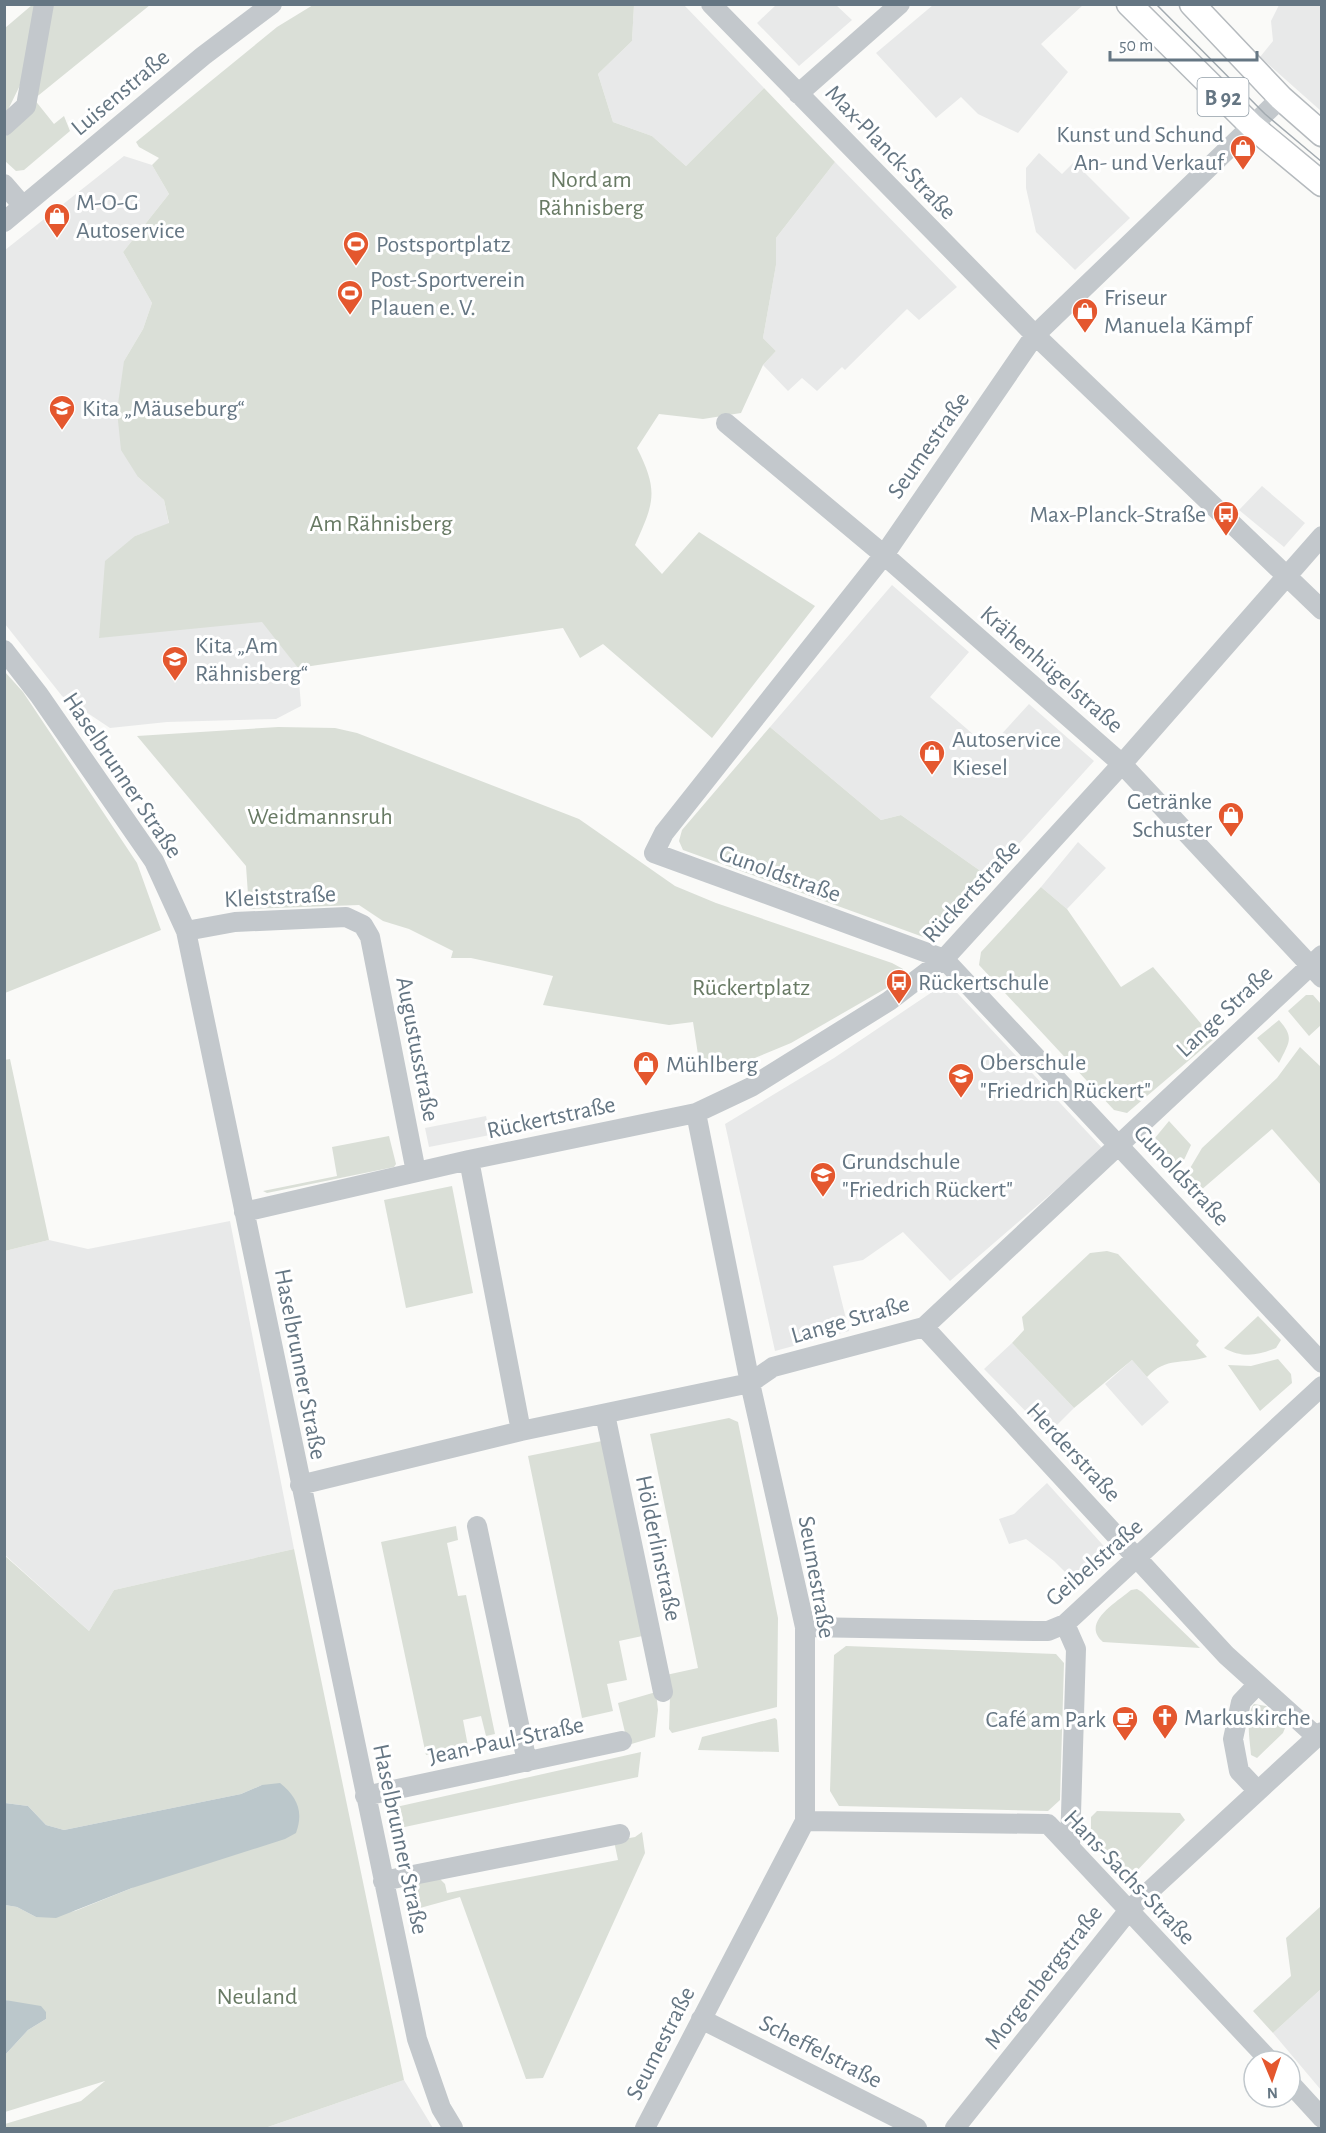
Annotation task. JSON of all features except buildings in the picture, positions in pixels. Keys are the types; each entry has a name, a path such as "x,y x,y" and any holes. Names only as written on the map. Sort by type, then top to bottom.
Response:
{"main road":[{"name":"B 92","path":"1129,4 1252,126 1322,184"},
{"name":"B 92","path":"1192,4 1281,98 1322,134"}],"street":[{"path":"4,126 26,106 44,4"},
{"name":"Luisenstraße","path":"4,222 203,56 272,4"},
{"name":"Max-Planck-Straße","path":"711,4 1035,335 1322,610"},
{"path":"798,94 900,4"},
{"name":"Seumestraße","path":"654,854 664,833 884,555 1035,335 1281,98"},
{"path":"4,184 23,206"},
{"name":"Krähenhügelstraße","path":"726,423 884,555 1122,764 1318,966"},
{"name":"Rückertstraße","path":"244,1212 469,1160 696,1113 751,1087 889,1001 944,959 1122,764 1322,536"},
{"name":"Haselbrunner Straße","path":"4,650 39,695 154,861 186,930 417,2038 441,2108 453,2128"},
{"name":"Gunoldstraße","path":"654,854 944,959 1322,1363"},
{"name":"Kleiststraße","path":"186,930 234,922 346,917 363,925 370,937"},
{"name":"Augustusstraße","path":"370,937 416,1172"},
{"name":"Lange Straße","path":"300,1485 521,1431 750,1383 772,1367 924,1327 1318,966"},
{"name":"Seumestraße","path":"645,2128 805,1821 805,1627 750,1383 696,1113"},
{"path":"469,1160 521,1431"},
{"name":"Herderstraße","path":"924,1327 1226,1655 1319,1734"},
{"name":"Geibelstraße","path":"805,1627 1048,1631 1065,1624 1138,1559 1322,1386"},
{"name":"Hölderlinstraße","path":"605,1414 663,1692"},
{"path":"477,1526 526,1762"},
{"path":"1065,1624 1076,1649 1070,1847"},
{"path":"1258,1684 1240,1702 1233,1739 1239,1771 1258,1791"},
{"name":"Morgenbergstraße","path":"955,2128 1129,1910 1319,1734"},
{"name":"Jean-Paul-Straße","path":"365,1796 622,1741"},
{"name":"Hans-Sachs-Straße","path":"805,1821 1048,1824 1259,2049"},
{"path":"383,1881 620,1834"},
{"name":"Scheffelstraße","path":"701,2019 918,2128"},
{"path":"1302,2096 1322,2118"}],"shaded area":[{"path":"634,5 684,5 764,88 686,166 652,136 613,122 598,74 632,41"},
{"path":"776,5 836,5 852,20 799,66 757,23"},
{"path":"933,5 1083,5 1041,44 1068,72 1018,133 978,114 961,97 936,118 876,53"},
{"path":"1279,5 1321,5 1321,111 1260,57 1273,41 1271,21"},
{"path":"1039,153 1062,174 1074,162 1130,218 1075,270 1036,232 1026,188 1026,168"},
{"path":"124,156 152,165 169,194 123,252 152,303 143,329 124,361 138,477 164,500 169,524 135,536 99,637 263,621 298,668 301,706 276,719 167,722 110,728 62,696 5,624 5,250"},
{"path":"835,162 957,287 919,320 907,309 845,370 842,367 817,391 802,378 788,391 763,365 776,351 763,338 776,265 776,238"},
{"path":"1262,486 1305,523 1284,547 1239,510"},
{"path":"892,585 969,652 930,697 989,748 1029,704 1094,761 989,877 901,815 881,820 770,727"},
{"path":"1078,842 1106,868 1067,909 1041,887"},
{"path":"947,982 1103,1149 950,1281 903,1232 863,1260 833,1266 849,1331 775,1351 725,1124 834,1058"},
{"path":"486,1116 490,1135 429,1147 425,1128"},
{"path":"230,1221 294,1549 114,1590 89,1631 5,1555 5,1251 49,1240 88,1249"},
{"path":"1012,1343 1074,1408 1048,1434 984,1369"},
{"path":"1132,1360 1169,1402 1142,1426 1105,1384"},
{"path":"1047,1483 1111,1554 1077,1584 1054,1561 1026,1539 1009,1544 999,1519 1014,1514"},
{"path":"280,1783 295,1799 299,1811 296,1833 285,1839 132,1888 56,1918 36,1917 17,1907 5,1905 5,1803 28,1806 46,1825 64,1830 241,1794 262,1785"},
{"path":"1321,1989 1321,2090 1302,2067 1302,2049 1286,2049 1273,2033"},
{"path":"5,2000 41,2006 46,2012 46,2019 28,2030 5,2055"},
{"path":"404,2080 433,2128 265,2128"}],"green space":[{"path":"32,5 38,5 24,77 5,116 5,28"},
{"path":"47,5 150,5 34,99 54,124 64,116 70,131 24,170 16,171 5,161 4,138 11,131"},
{"path":"313,5 634,5 632,41 598,74 613,122 652,136 686,166 764,88 835,162 776,238 776,265 763,338 776,351 763,365 741,413 703,419 659,414 637,448 649,475 651,497 650,507 635,545 662,574 699,532 815,606 712,738 603,644 580,658 563,628 298,668 262,622 99,638 105,561 135,536 169,523 164,500 138,477 121,450 117,411 124,361 143,329 152,303 123,252 169,194 152,165 159,158 139,147 136,142 277,27"},
{"path":"5,672 23,692 137,863 161,930 5,993"},
{"name":"Weidmannsruh","path":"278,727 335,728 357,733 579,819 675,886 716,903 892,963 903,969 903,975 897,982 791,1043 750,1060 701,1074 693,1022 669,1025 543,1005 553,976 471,958 451,958 453,951 409,929 383,921 359,905 249,909 246,866 137,736"},
{"path":"770,727 881,820 901,815 989,877 940,938 926,938 683,850 679,841 682,830"},
{"path":"1041,887 1067,909 1121,987 1153,967 1214,1039 1127,1113 1114,1110 979,965 981,952"},
{"path":"1306,995 1313,995 1321,1004 1321,1025 1309,1036 1288,1011"},
{"path":"1279,1020 1287,1031 1289,1040 1279,1063 1257,1038"},
{"path":"1300,1047 1321,1067 1321,1185 1272,1129 1193,1197 1183,1180 1202,1148 1277,1078"},
{"path":"10,1059 49,1240 5,1251 4,1060"},
{"path":"1169,1121 1191,1145 1183,1162 1174,1171 1150,1144"},
{"path":"389,1136 396,1164 394,1167 267,1193 263,1191 337,1176 332,1147"},
{"path":"452,1186 473,1293 406,1308 384,1200"},
{"path":"1107,1251 1118,1254 1199,1341 1196,1345 1207,1357 1161,1366 1147,1377 1132,1360 1074,1408 1012,1343 1024,1330 1022,1317 1090,1253"},
{"path":"1258,1316 1281,1340 1276,1348 1262,1353 1243,1355 1224,1348"},
{"path":"1278,1359 1291,1374 1292,1383 1260,1411 1228,1365 1251,1366"},
{"path":"729,1418 738,1422 778,1618 777,1707 672,1733 669,1729 670,1696 666,1675 698,1668 650,1434"},
{"path":"607,1440 647,1635 619,1641 627,1680 607,1684 613,1711 582,1718 528,1456"},
{"path":"456,1526 458,1540 447,1543 458,1596 466,1595 495,1734 486,1736 481,1716 463,1720 468,1746 426,1755 381,1542"},
{"name":"Neuland","path":"294,1549 404,2080 265,2128 5,2128 5,2124 81,2101 105,2081 5,2112 5,2055 28,2030 46,2019 46,2012 5,2000 5,1905 17,1907 36,1917 75,1911 132,1888 262,1785 241,1794 64,1830 46,1825 28,1806 5,1803 4,1555 89,1631 114,1590"},
{"path":"1137,1589 1200,1648 1103,1642 1097,1635 1098,1620 1117,1601 1131,1590"},
{"path":"846,1646 1056,1654 1064,1663 1060,1800 1048,1811 839,1806 830,1791 834,1655"},
{"path":"656,1692 658,1710 655,1737 628,1745 618,1703"},
{"path":"1254,1704 1266,1706 1285,1728 1283,1733 1257,1758 1251,1755 1249,1736 1249,1721"},
{"path":"775,1718 779,1752 698,1750 702,1737"},
{"path":"641,1752 638,1777 400,1828 396,1807"},
{"path":"1097,1811 1180,1813 1185,1820 1132,1876 1091,1838 1091,1817"},
{"path":"642,1832 645,1853 543,2078 526,2079 460,1897 420,1908 424,1921 419,1921 413,1892 414,1885 423,1880 440,1879 445,1884 447,1893 618,1860 614,1841 635,1837"},
{"path":"1321,1906 1321,1989 1273,2033 1253,2011 1291,1976 1286,1938"}],"tram line":[{"path":"1156,4 1265,114 1322,162"}],"place":[{"name":"Kunst und Schund An- und Verkauf","path":"1243,171"},
{"name":"M-O-G Autoservice","path":"57,239"},
{"name":"Postsportplatz","path":"356,267"},
{"name":"Post-Sportverein Plauen e. V.","path":"350,316"},
{"name":"Friseur Manuela Kämpf","path":"1085,334"},
{"name":"Kita „Mäuseburg“","path":"62,431"},
{"name":"Max-Planck-Straße","path":"1226,537"},
{"name":"Kita „Am Rähnisberg“","path":"175,682"},
{"name":"Autoservice Kiesel","path":"932,776"},
{"name":"Getränke Schuster","path":"1231,838"},
{"name":"Rückertschule","path":"899,1005"},
{"name":"Mühlberg","path":"646,1087"},
{"name":"Oberschule \"Friedrich Rückert\"","path":"961,1099"},
{"name":"Grundschule \"Friedrich Rückert\"","path":"823,1198"},
{"name":"Markuskirche","path":"1165,1740"},
{"name":"Café am Park","path":"1125,1742"}],"park label":[{"name":"Nord am Rähnisberg","path":"591,193"},
{"name":"Am Rähnisberg","path":"381,523"},
{"name":"Rückertplatz","path":"751,987"}]}
